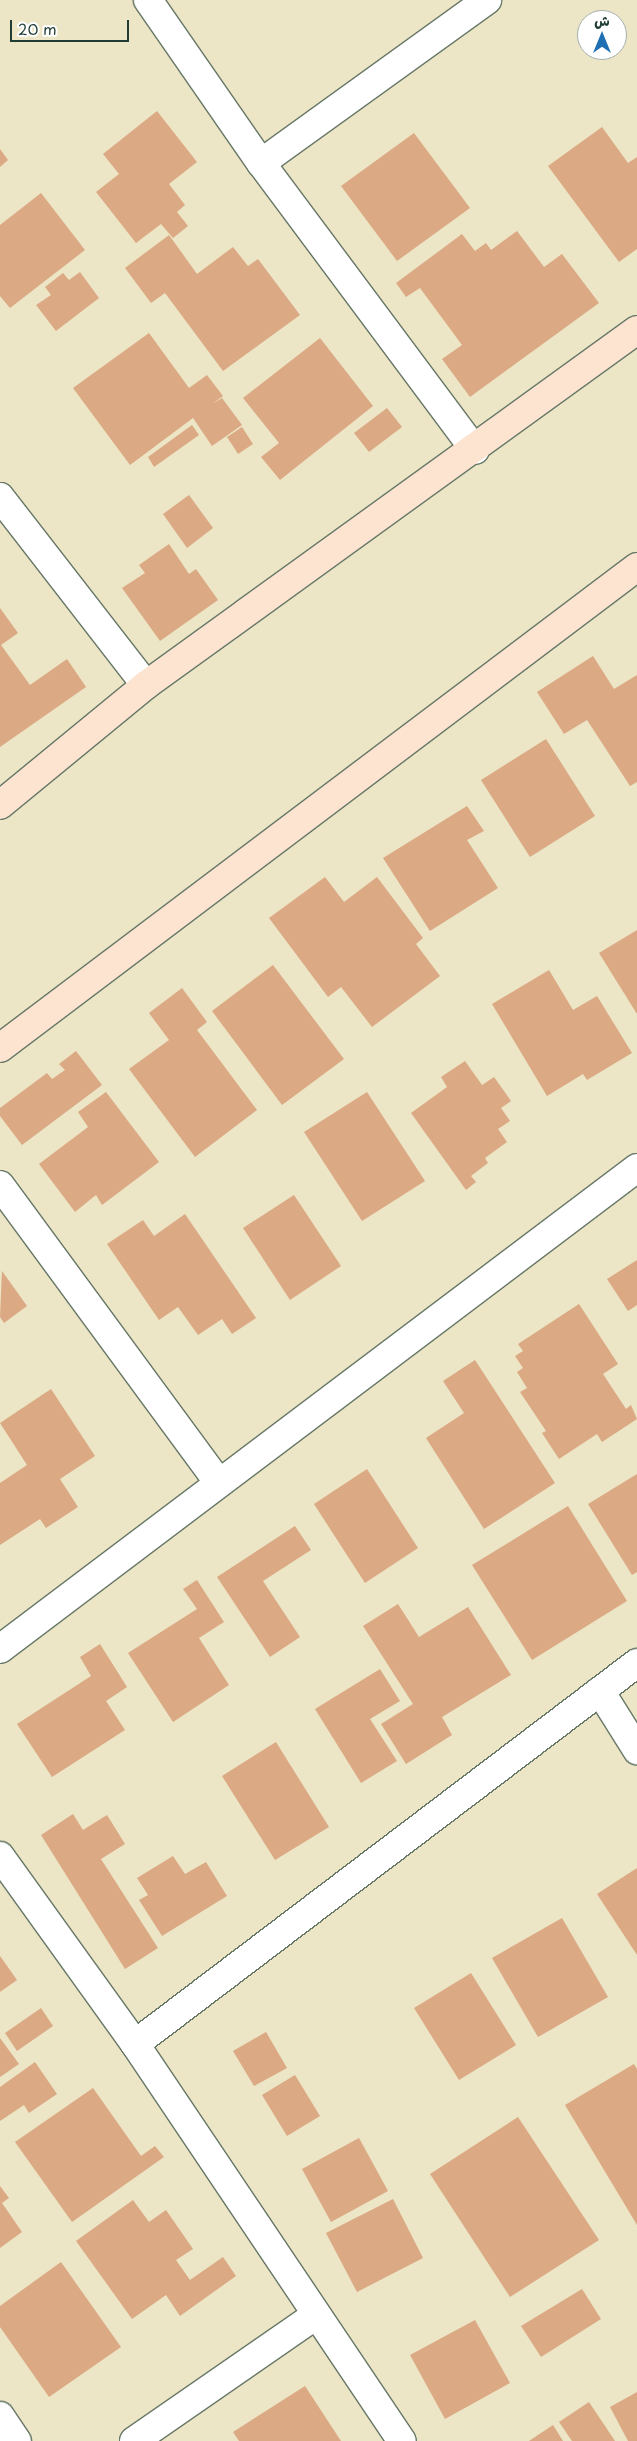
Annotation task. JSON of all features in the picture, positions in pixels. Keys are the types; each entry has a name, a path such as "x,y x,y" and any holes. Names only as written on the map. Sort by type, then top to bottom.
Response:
{"street":[{"path":"148,0 261,163 475,450"},
{"path":"261,163 487,0"},
{"path":"0,805 146,685 475,450 637,330"},
{"path":"0,497 146,685"},
{"path":"0,1048 637,566"},
{"path":"0,1649 218,1482 637,1168"},
{"path":"0,1185 218,1482"},
{"path":"135,2044 637,1663"},
{"path":"600,1691 637,1750"},
{"path":"0,1856 135,2044 402,2441"},
{"path":"134,2441 316,2315"},
{"path":"0,2416 17,2441"}],"building":[{"path":"157,111 197,162 169,184 185,205 177,212 188,226 173,238 161,224 136,243 96,192 119,174 103,154"},
{"path":"602,127 628,163 637,157 637,249 619,262 548,166"},
{"path":"414,133 470,208 397,261 341,186"},
{"path":"0,149 8,160 0,167"},
{"path":"41,193 85,250 10,308 0,296 0,225"},
{"path":"517,231 544,267 562,254 599,303 470,397 442,359 462,345 420,288 406,297 396,283 462,234 475,251 486,243 491,250"},
{"path":"169,235 197,274 233,247 248,266 258,259 300,315 223,371 165,293 151,303 125,268"},
{"path":"80,272 99,298 56,331 36,305 51,295 45,287 63,273 69,280"},
{"path":"149,333 189,388 207,375 223,396 212,404 222,398 242,425 212,446 193,418 130,465 73,388"},
{"path":"320,338 373,406 280,480 261,457 279,443 243,398"},
{"path":"387,408 402,427 369,452 354,433"},
{"path":"192,425 199,435 154,467 148,457"},
{"path":"242,427 253,444 238,454 227,437"},
{"path":"189,495 213,528 187,548 163,514"},
{"path":"169,544 189,574 196,569 218,600 160,641 122,588 145,573 139,565"},
{"path":"0,608 18,633 1,645 30,685 67,659 86,687 0,747"},
{"path":"593,656 614,689 637,675 637,782 630,786 587,720 564,734 537,692"},
{"path":"546,739 595,816 530,857 481,780"},
{"path":"467,806 484,831 467,840 498,888 430,931 383,858"},
{"path":"325,877 344,902 377,877 423,938 416,944 440,976 372,1027 341,987 328,997 269,918"},
{"path":"637,930 637,1014 599,953"},
{"path":"273,965 344,1059 282,1105 212,1011"},
{"path":"549,970 573,1010 597,996 632,1053 587,1080 583,1074 547,1096 492,1004"},
{"path":"182,988 207,1022 197,1030 257,1110 195,1157 129,1069 169,1040 149,1013"},
{"path":"76,1051 102,1085 22,1145 0,1116 0,1108 47,1073 52,1079 65,1070 59,1064"},
{"path":"465,1061 482,1085 494,1077 511,1101 501,1108 510,1121 498,1129 507,1142 485,1158 488,1163 471,1176 476,1182 466,1190 411,1113 447,1087 441,1077"},
{"path":"106,1092 159,1162 102,1205 96,1195 75,1212 39,1164 88,1127 78,1112"},
{"path":"367,1092 425,1181 362,1221 304,1132"},
{"path":"294,1195 341,1266 290,1300 243,1228"},
{"path":"185,1214 256,1318 232,1334 222,1319 198,1335 178,1307 159,1320 107,1244 143,1220 154,1236"},
{"path":"637,1260 637,1305 628,1311 607,1279"},
{"path":"2,1271 27,1306 4,1323 0,1317"},
{"path":"579,1304 618,1364 603,1374 626,1409 631,1405 637,1419 602,1442 597,1434 559,1459 542,1433 546,1431 520,1392 527,1388 517,1372 523,1368 515,1356 523,1351 518,1344"},
{"path":"475,1360 555,1483 484,1529 426,1438 464,1413 443,1381"},
{"path":"51,1389 95,1456 60,1479 78,1507 46,1528 40,1519 0,1545 0,1483 27,1465 0,1423"},
{"path":"367,1469 418,1548 365,1583 314,1504"},
{"path":"637,1474 637,1572 632,1575 588,1504"},
{"path":"568,1506 627,1601 532,1660 472,1565"},
{"path":"295,1526 311,1550 263,1581 300,1637 270,1657 217,1577"},
{"path":"197,1580 224,1622 199,1638 229,1685 173,1722 128,1653 197,1609 183,1589"},
{"path":"398,1604 419,1637 468,1607 511,1675 442,1717 452,1735 406,1764 381,1724 413,1704 363,1626"},
{"path":"100,1644 127,1687 106,1701 125,1730 52,1777 17,1724 91,1676 80,1657"},
{"path":"380,1669 400,1701 370,1719 397,1761 361,1783 315,1709"},
{"path":"276,1742 329,1827 275,1860 222,1776"},
{"path":"73,1814 83,1830 107,1815 125,1844 101,1859 158,1948 125,1969 41,1835"},
{"path":"173,1856 185,1874 206,1862 227,1896 162,1936 139,1900 148,1895 137,1878"},
{"path":"637,1868 637,1955 597,1894"},
{"path":"562,1918 608,1997 538,2037 492,1958"},
{"path":"0,1956 17,1980 0,1992"},
{"path":"471,1973 516,2045 459,2080 414,2008"},
{"path":"41,2008 53,2026 17,2051 5,2033"},
{"path":"266,2032 287,2068 254,2086 233,2051"},
{"path":"0,2038 19,2064 0,2077"},
{"path":"35,2062 57,2094 29,2113 24,2105 0,2121 0,2087"},
{"path":"634,2064 637,2069 637,2225 565,2105"},
{"path":"295,2075 320,2116 287,2136 262,2095"},
{"path":"93,2088 141,2156 155,2146 164,2157 72,2222 15,2142"},
{"path":"518,2117 599,2240 510,2297 430,2174"},
{"path":"359,2138 388,2191 331,2222 302,2169"},
{"path":"0,2186 9,2198 2,2203 22,2232 0,2248"},
{"path":"393,2199 423,2258 357,2292 326,2233"},
{"path":"133,2200 149,2222 166,2210 193,2249 176,2260 190,2280 223,2257 236,2276 180,2316 166,2295 132,2319 76,2241"},
{"path":"61,2262 121,2347 49,2397 0,2327 0,2306"},
{"path":"582,2289 601,2319 541,2357 521,2326"},
{"path":"475,2320 510,2383 445,2419 410,2355"},
{"path":"305,2386 341,2441 239,2441 233,2432"},
{"path":"637,2392 637,2441 628,2441 610,2407"},
{"path":"589,2402 615,2441 572,2441 559,2422"},
{"path":"553,2425 563,2441 529,2441"}]}
